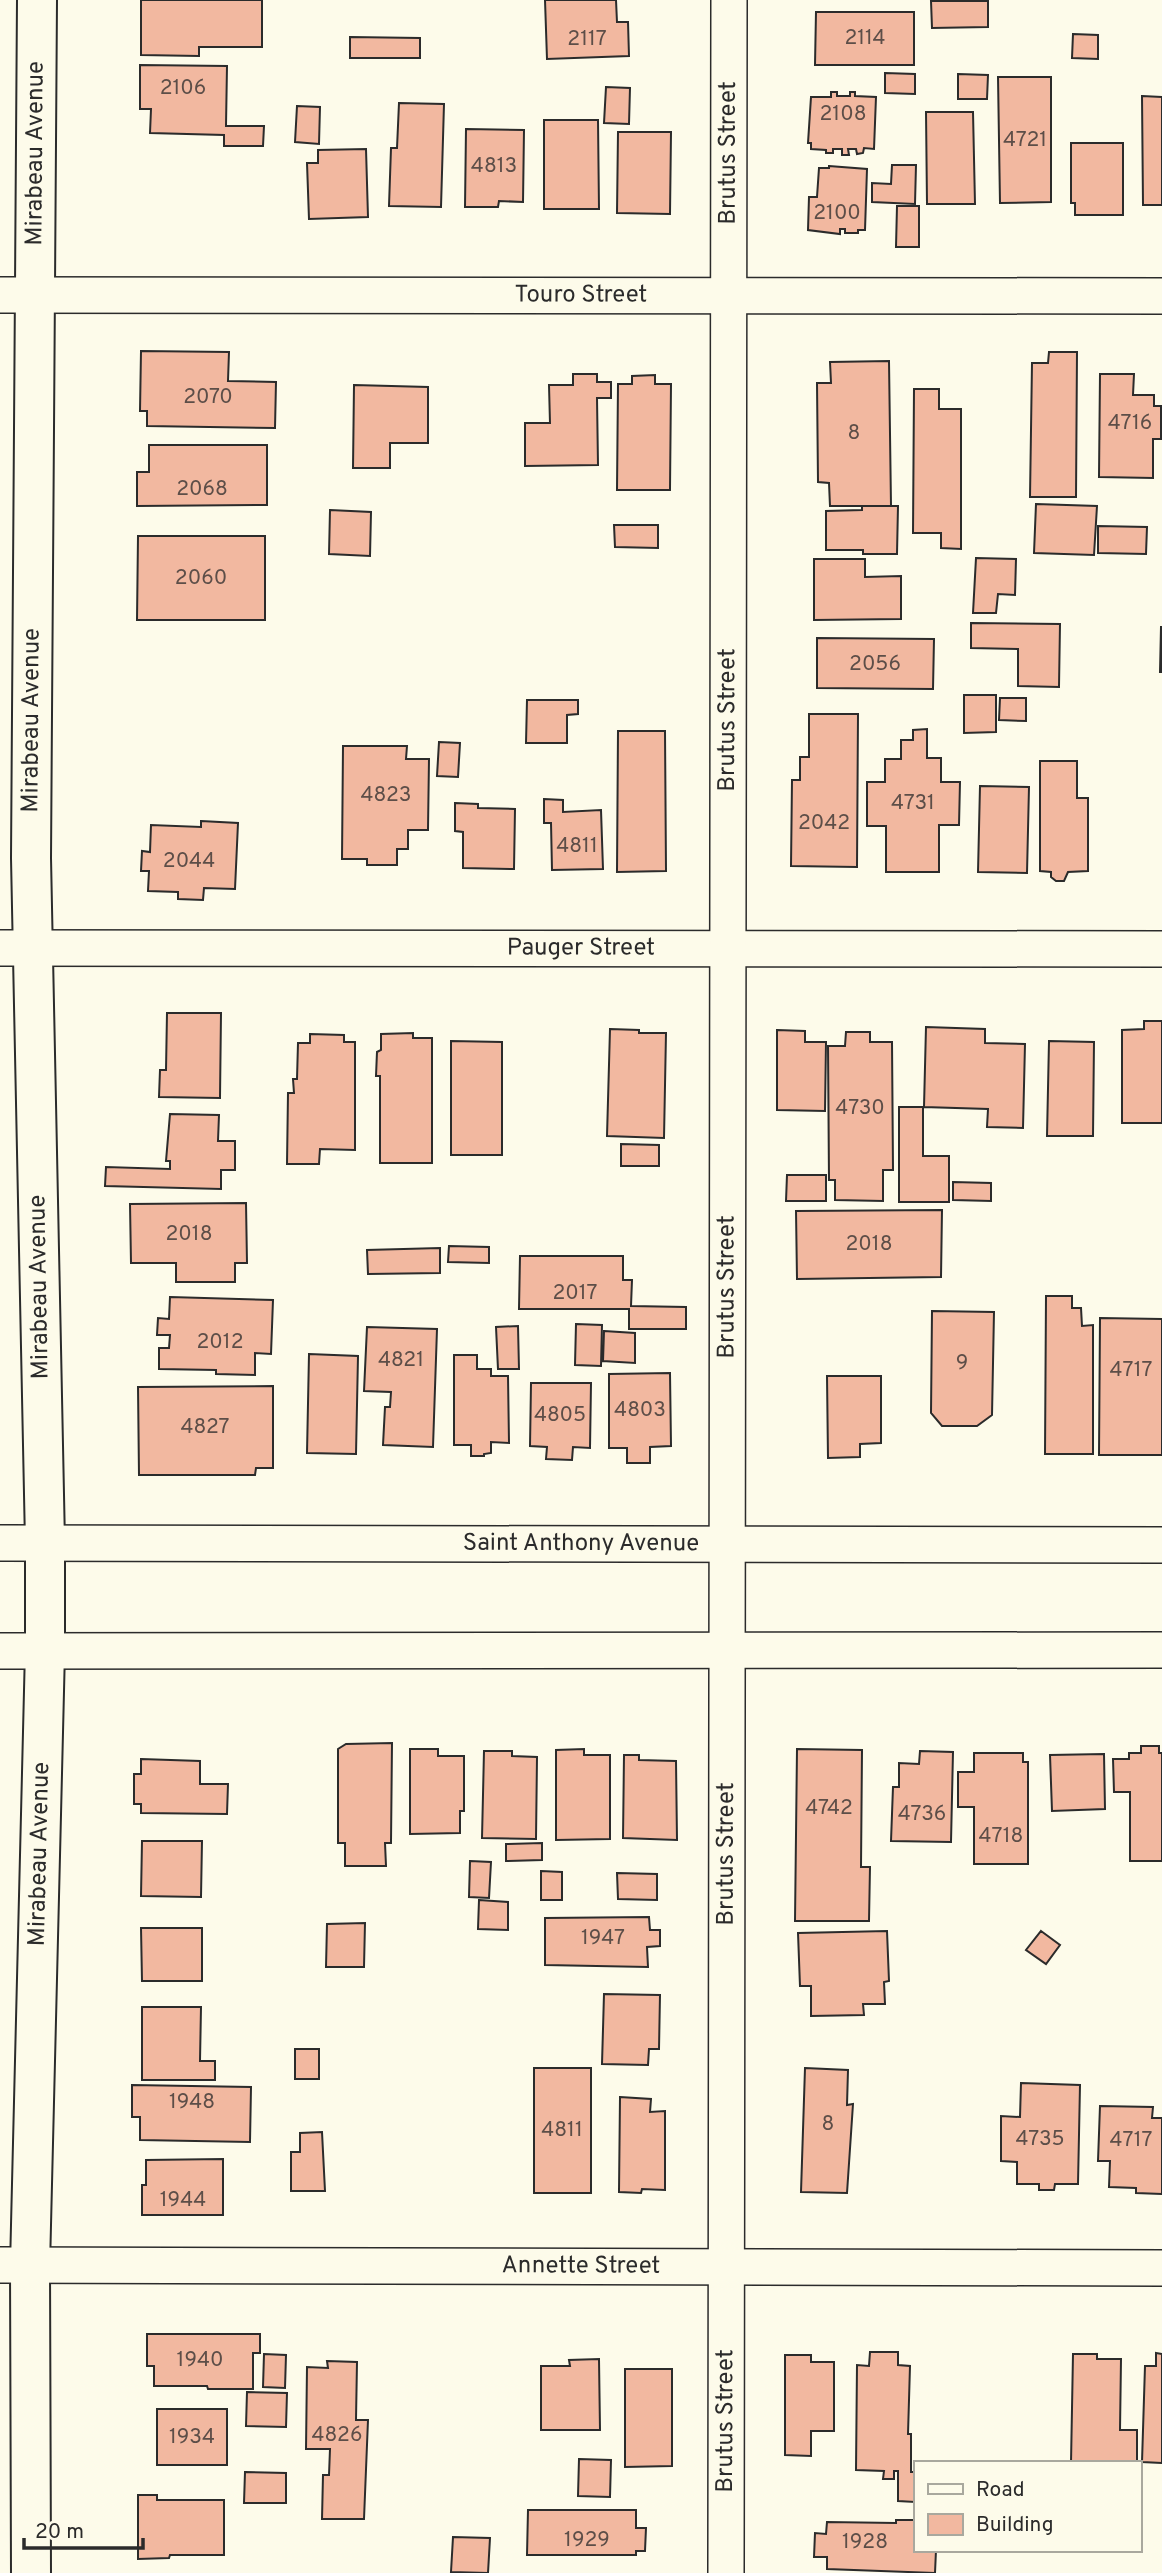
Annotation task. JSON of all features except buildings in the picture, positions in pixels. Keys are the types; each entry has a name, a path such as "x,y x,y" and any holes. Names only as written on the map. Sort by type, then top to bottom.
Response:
{"street":[{"name":"Mirabeau Avenue","path":"31,2573 15,2265 45,1650 45,1543 16,948 31,858 17,295 37,0"},
{"name":"Brutus Street","path":"726,2573 729,0"},
{"name":"Touro Street","path":"17,295 1162,296"},
{"name":"Pauger Street","path":"16,948 1162,949"},
{"name":"Saint Anthony Avenue","path":"0,1543 1162,1545"},
{"path":"0,1651 1162,1650"},
{"name":"Annette Street","path":"15,2265 1162,2269"}]}
